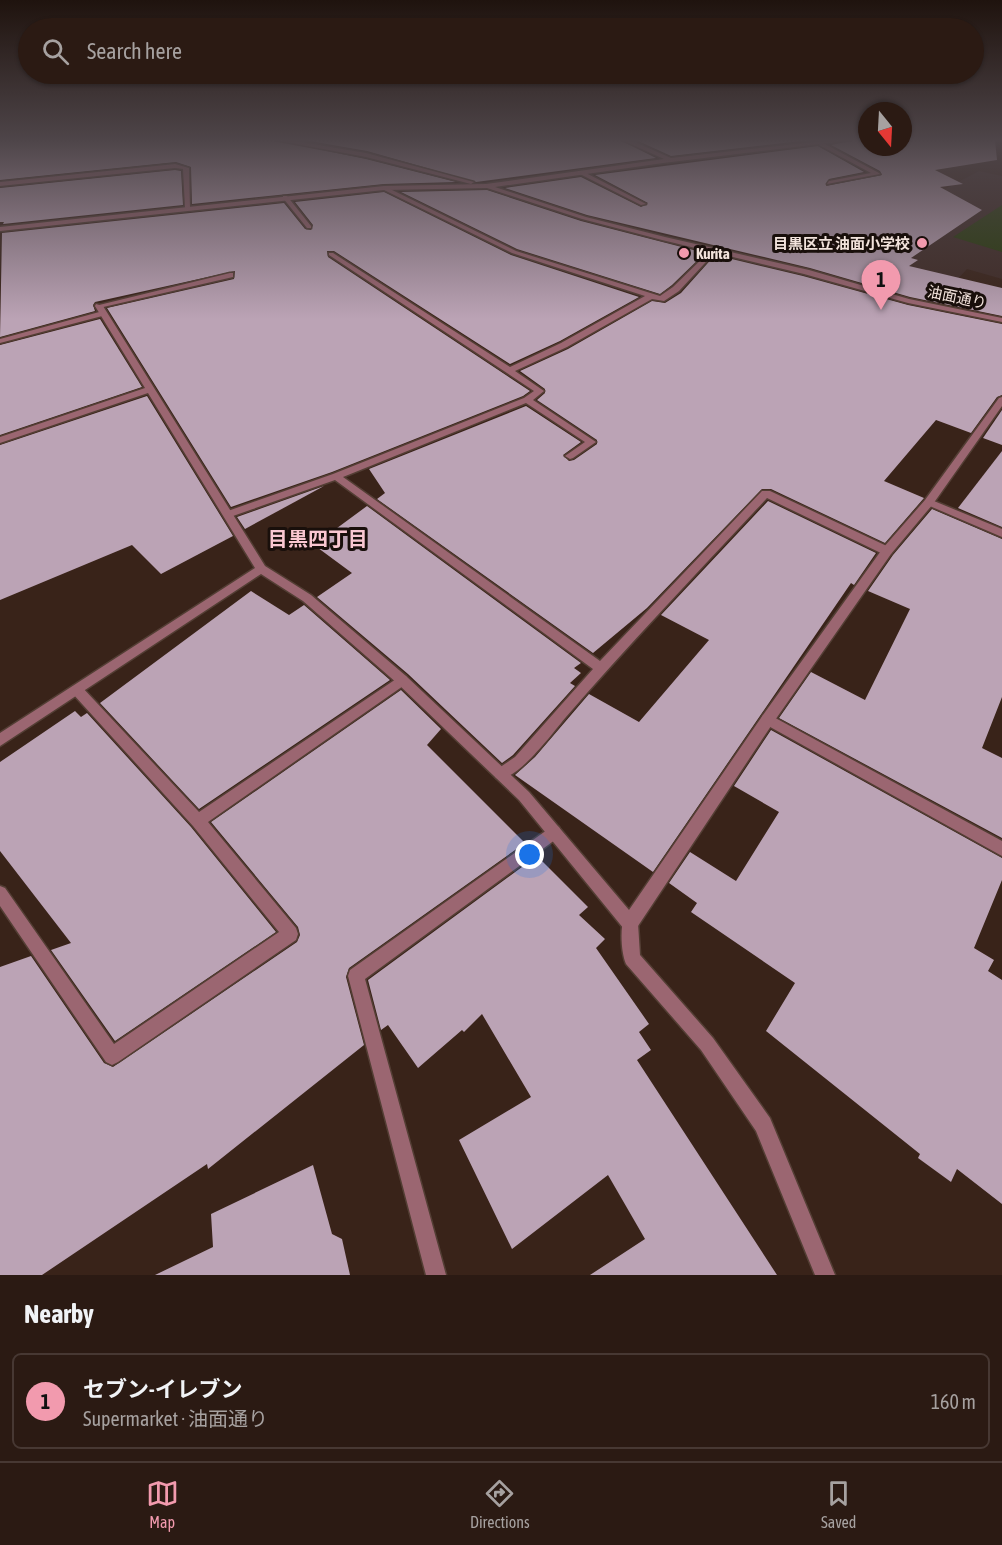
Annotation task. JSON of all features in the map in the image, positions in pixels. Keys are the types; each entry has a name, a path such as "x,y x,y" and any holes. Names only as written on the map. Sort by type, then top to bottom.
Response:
{"street":[{"path":"188,200 188,208"},
{"path":"0,229 263,200"},
{"path":"287,200 309,226"},
{"path":"407,200 514,252 661,299 676,290 714,250"},
{"name":"油面通り","path":"527,200 584,218 806,272 908,301 1002,320"},
{"path":"634,200 643,204"},
{"path":"229,514 336,476 527,400 540,391 331,254"},
{"path":"0,341 101,309 230,275"},
{"path":"511,370 564,345 651,296"},
{"path":"101,309 261,569 307,598 402,680 524,796 630,923 632,958 707,1044 763,1125 825,1275"},
{"path":"0,440 151,389"},
{"path":"527,400 591,442 570,456"},
{"path":"630,923 768,719 887,551 929,502 1001,405"},
{"path":"336,476 601,668"},
{"path":"501,774 520,761 601,668 766,493 887,551"},
{"path":"929,502 1002,533"},
{"path":"0,740 261,569"},
{"path":"198,821 402,680"},
{"path":"0,893 112,1056 290,934 198,821 76,690"},
{"path":"768,719 1002,849"},
{"path":"436,1275 356,976 554,832"}],"shaded area":[{"name":"目黒区立 油面小学校","path":"904,200 1002,200 1002,279 967,269 953,284 770,217"}],"green space":[{"path":"1002,205 1002,252 953,237"}],"building":[{"path":"0,200 183,200 183,205 3,224 4,222 0,222"},
{"path":"192,200 235,200 192,204"},
{"path":"317,200 399,200 511,255 639,297 560,341 510,364 334,251 327,251 328,257 530,391 523,396 332,472 231,507 107,308 234,279 235,271 95,302 93,305 95,311 0,337 2,233 284,203 305,229 311,230 313,225 295,202"},
{"path":"416,200 516,200 581,221 705,253 660,294 517,249"},
{"path":"540,200 626,200 641,207 648,203 641,200 963,200 982,210 911,258 918,260 909,266 1002,288 1002,316 910,297 810,268 587,215"},
{"path":"715,255 908,305 1002,324 1002,395 997,397 971,433 936,420 884,481 924,498 885,543 771,489 762,489 647,608 593,653 377,499 385,493 369,469 526,406 581,442 563,455 569,461 597,444 597,440 537,400 545,393 545,389 520,371 568,349 652,301 665,303 681,293"},
{"path":"100,319 142,387 0,435 0,345"},
{"path":"147,396 233,536 161,574 132,545 0,600 0,445"},
{"path":"1002,410 1002,445 983,438"},
{"path":"1002,451 1002,527 958,508"},
{"path":"324,486 245,529 237,517"},
{"path":"768,501 876,553 854,585 851,583 653,872 515,775 535,757 589,694 639,722 709,640 661,615"},
{"path":"367,506 581,663 574,668 581,673 570,683 575,686 513,755 502,763 408,674 317,597 352,573 314,545"},
{"path":"932,509 1002,539 1002,697 982,748 1002,758 1002,838 779,718 811,672 865,700 910,609 868,591 893,555"},
{"path":"251,591 289,615 304,605 390,680 199,809 100,703"},
{"path":"401,690 441,729 427,745 525,843 349,968 346,977 364,1045 208,1169 207,1164 42,1275 0,1275 0,967 31,956 104,1063 113,1067 297,942 300,935 298,927 211,822"},
{"path":"75,711 81,717 87,713 191,827 276,932 115,1041 51,950 71,943 0,851 0,762"},
{"path":"771,730 1002,858 1002,880 974,948 994,960 988,971 1002,980 1002,1204 957,1169 951,1182 918,1158 920,1154 766,1031 795,983 691,912 697,903 669,883 690,852 736,881 779,812 734,786"},
{"path":"537,856 588,907 579,915 605,939 596,948 649,1024 639,1032 651,1050 637,1060 777,1275 590,1275 645,1239 608,1175 512,1249 459,1140 531,1097 482,1014 464,1032 462,1030 418,1068 388,1025 381,1030 368,980"},
{"path":"313,1165 332,1234 342,1239 350,1275 155,1275 213,1247 211,1214"}],"place":[{"name":"目黒区立 油面小学校","path":"922,243"},
{"name":"Kurita","path":"684,253"},
{"name":"セブン-イレブン","path":"881,310"}],"district":[{"name":"目黒四丁目","path":"318,538"}]}
